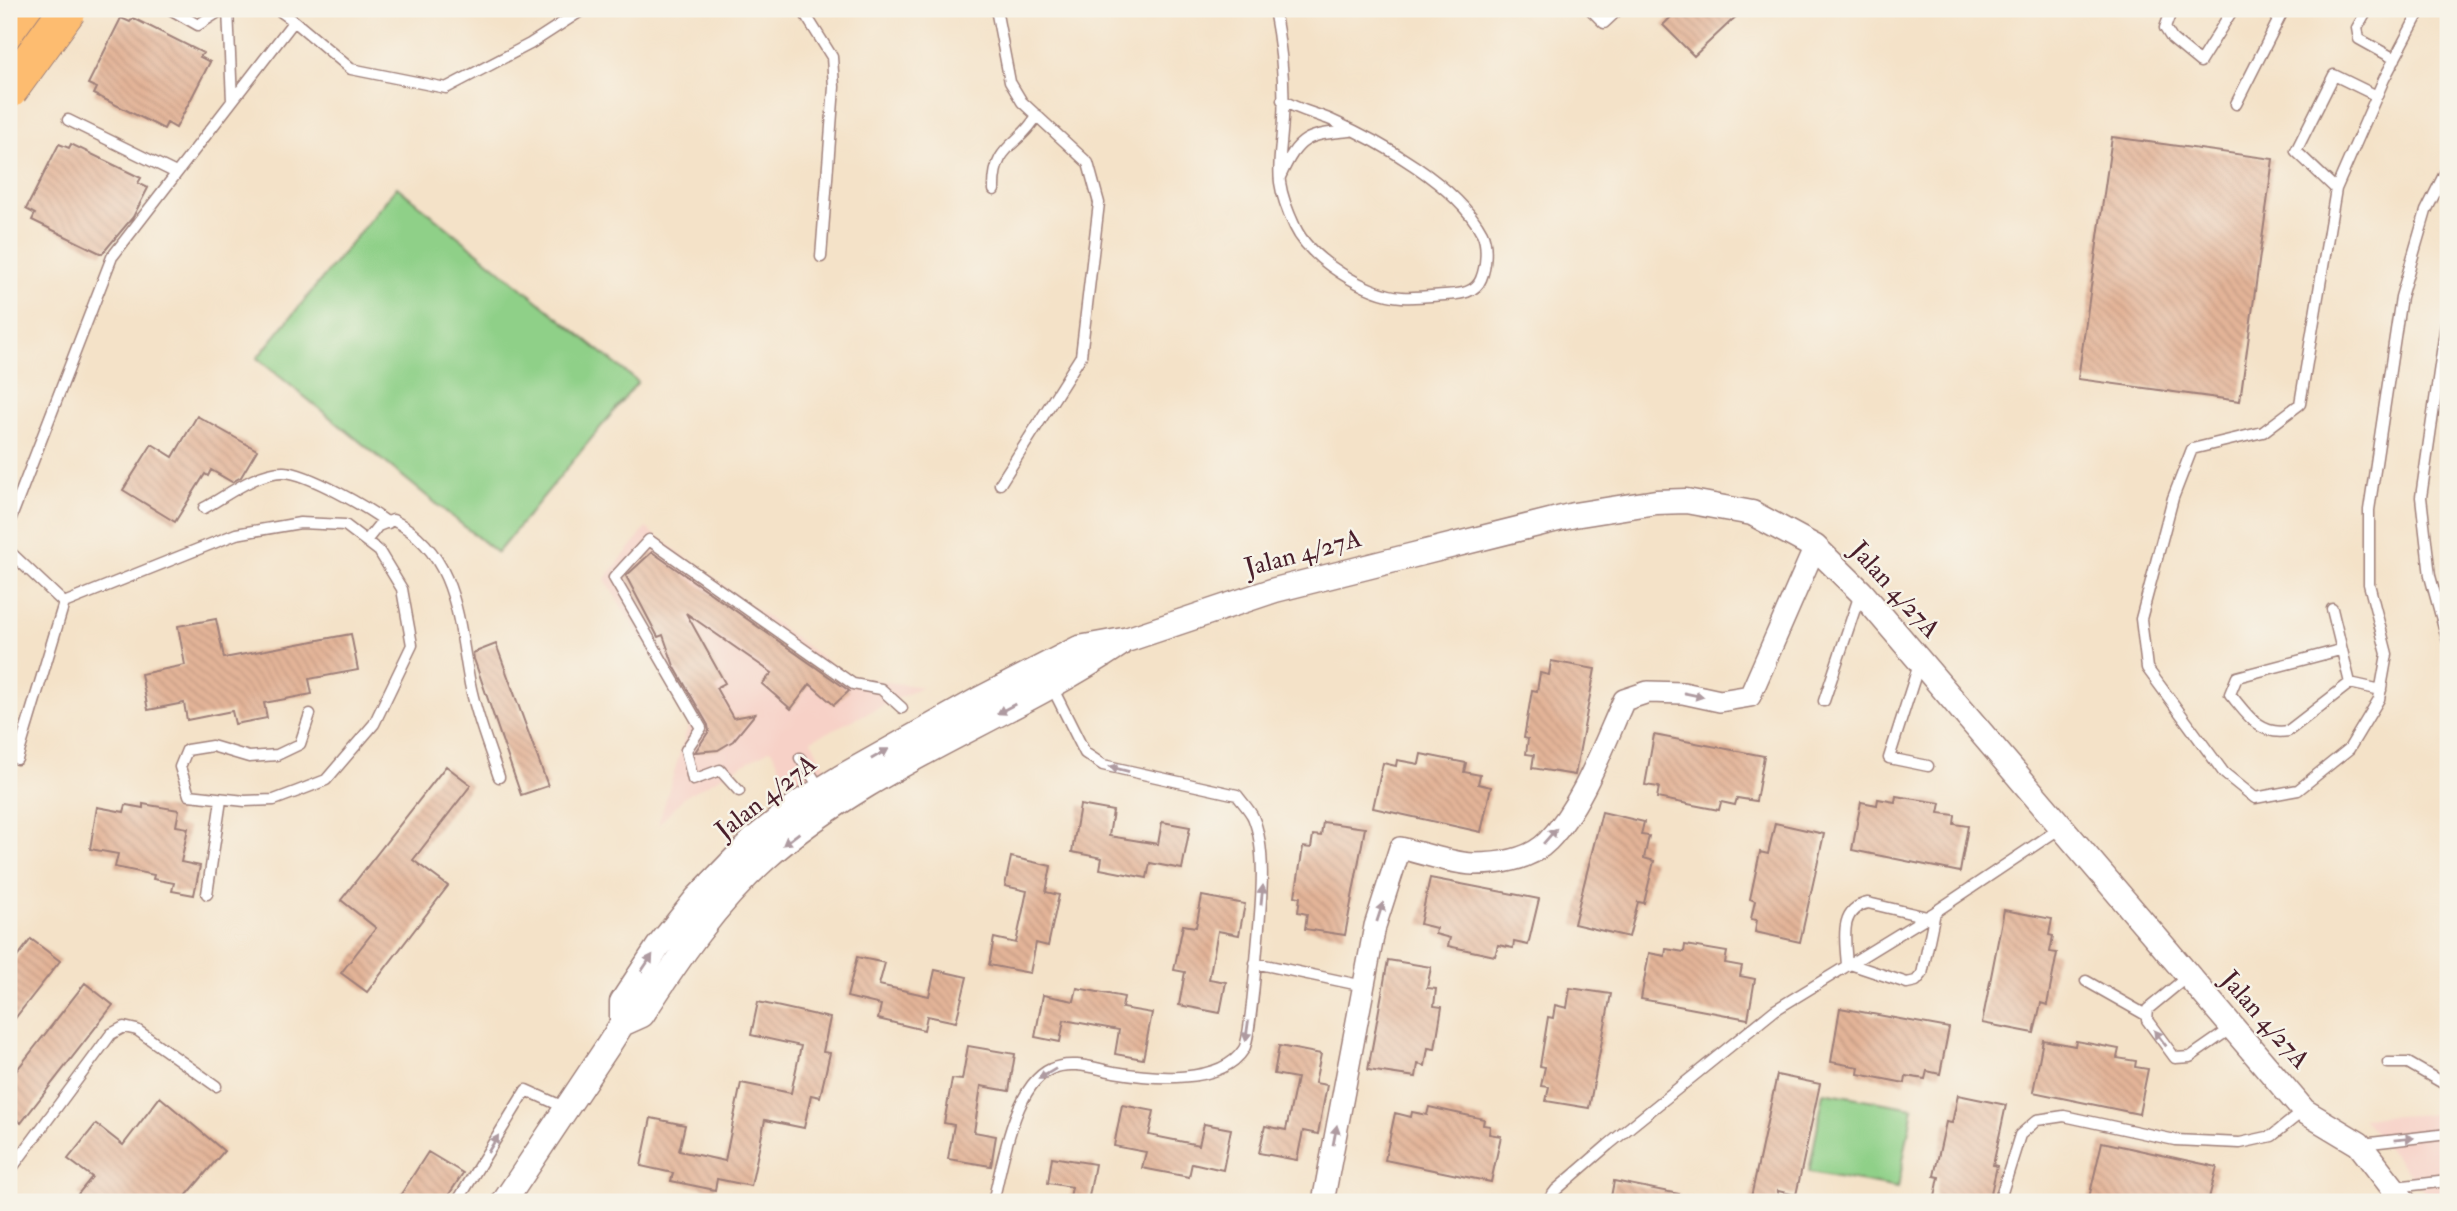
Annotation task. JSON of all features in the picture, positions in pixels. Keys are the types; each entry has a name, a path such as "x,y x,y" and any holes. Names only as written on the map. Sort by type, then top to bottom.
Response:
{"highway":[{"path":"9,78 41,9"},
{"path":"9,90 68,9"}],"street":[{"name":"Jalan 4/27A","path":"504,1202 569,1110 622,1024 642,1015 709,919 744,879 827,799 1034,670 1079,648 1129,639 1275,590 1574,515 1686,501 1752,513 1815,547 1861,592 2304,1111 2359,1144 2398,1195"},
{"path":"1323,1202 1375,926 1400,848 1472,864 1518,859 1548,842 1569,811 1595,765 1624,700 1648,692 1683,692 1720,701 1750,696 1815,547"},
{"name":"Jalan 4/27A","path":"827,799 884,775 1087,666 1129,639"}],"lane":[{"path":"170,9 198,25 226,9 232,101"},
{"path":"281,10 351,69 446,88 530,44 584,9"},
{"path":"802,9 832,57 834,87 821,257"},
{"path":"996,9 1010,82 1022,102 1088,163 1099,203 1081,356 1000,484"},
{"path":"1274,9 1282,51 1282,100 1283,118 1277,163 1280,192 1296,230 1339,272 1380,292 1401,297 1462,294 1480,283 1484,268 1483,235 1466,211 1411,165 1352,131 1299,111 1282,100"},
{"path":"1591,9 1604,23 1619,9"},
{"path":"2172,9 2165,28 2172,39 2200,62 2233,9"},
{"path":"2236,104 2284,9"},
{"path":"2368,9 2357,28 2359,39 2395,59"},
{"path":"2421,9 2377,96 2336,189 2300,404 2263,432 2192,449 2173,498 2141,619 2147,668 2224,774 2255,799 2298,790 2349,749 2379,699 2387,654 2369,584 2369,510 2400,297 2426,211 2448,167"},
{"path":"9,523 112,257 294,21"},
{"path":"2336,189 2296,151 2334,75 2377,96"},
{"path":"994,190 994,169 1009,143 1032,124 1037,115"},
{"path":"68,120 176,173"},
{"path":"1279,179 1298,145 1310,135 1352,131"},
{"path":"2448,310 2421,497 2430,576 2448,642"},
{"path":"204,508 264,476 285,472 365,506 388,523"},
{"path":"366,541 378,526 393,520 409,529 434,553 450,582 461,620 470,686 499,777"},
{"path":"64,603 236,534 300,523 345,525 379,551 402,589 412,645 374,724 326,780 274,800 221,800 189,795 180,767 187,750 212,746 249,757 277,755 300,744 310,714"},
{"path":"739,791 720,770 693,780 686,750 701,728 614,578 649,540 853,684 881,690 902,708"},
{"path":"9,551 64,603"},
{"path":"1824,701 1861,592"},
{"path":"17,759 64,603"},
{"path":"2332,609 2350,683"},
{"path":"2340,650 2236,677 2230,694 2259,728 2276,733 2288,731 2350,683"},
{"path":"1920,661 1889,758 1928,766"},
{"path":"2350,683 2381,690"},
{"path":"993,1202 1008,1142 1028,1086 1051,1069 1075,1065 1145,1078 1197,1075 1226,1067 1244,1048 1255,963 1264,877 1253,817 1237,795 1103,765 1085,753 1051,685"},
{"path":"800,758 827,799"},
{"path":"207,894 221,800"},
{"path":"1547,1202 1556,1190 1608,1145 1775,1010 1931,914 2062,827"},
{"path":"1849,965 1845,925 1850,913 1860,905 1868,903 1931,914"},
{"path":"1849,965 1907,983 1916,981 1922,974 1931,914"},
{"path":"1255,963 1364,986"},
{"path":"2146,1015 2148,1009 2188,976"},
{"path":"2086,981 2146,1015 2175,1058 2182,1060 2233,1027"},
{"path":"9,1172 13,1158 111,1034 124,1027 137,1030 216,1086"},
{"path":"2388,1063 2407,1063 2448,1086"},
{"path":"457,1202 526,1090 569,1110"},
{"path":"1999,1202 2020,1135 2037,1120 2064,1116 2175,1140 2240,1143 2272,1136 2304,1111"},
{"path":"2359,1144 2448,1134"},
{"path":"2398,1195 2448,1181"}],"shaded area":[{"path":"646,528 847,676 922,687 811,740 825,769 793,792 771,749 684,797 658,825 690,720 605,579"},
{"path":"2448,1113 2448,1202 2434,1202 2362,1118"}],"green space":[{"path":"397,187 638,382 497,553 257,358"},
{"path":"1824,1092 1913,1108 1898,1188 1809,1172"}],"building":[{"path":"1679,9 1744,9 1694,56 1663,25"},
{"path":"121,18 130,22 133,18 203,53 200,57 210,62 176,128 167,123 164,129 94,94 97,88 88,84"},
{"path":"2112,137 2273,159 2240,401 2078,379"},
{"path":"59,144 69,148 71,144 141,178 138,183 148,188 133,217 102,254 32,220 35,214 26,209"},
{"path":"197,416 257,450 241,477 232,482 211,470 208,476 205,474 175,522 123,490 152,444 173,457"},
{"path":"652,552 849,691 834,705 810,684 791,709 762,684 772,673 686,613 725,683 716,688 733,718 755,714 733,741 718,750 695,752 709,731 708,725 674,666 663,635 658,637 626,576"},
{"path":"216,619 224,658 351,634 358,670 309,679 312,694 264,703 267,718 235,724 232,711 187,720 184,703 148,710 141,674 185,665 178,626"},
{"path":"496,644 548,786 521,795 473,653"},
{"path":"1551,661 1595,669 1575,775 1532,768 1534,755 1526,754 1528,739 1524,738 1532,690 1537,691 1540,673 1549,675"},
{"path":"1654,735 1764,756 1756,801 1737,798 1735,805 1721,802 1719,810 1657,798 1659,787 1645,785"},
{"path":"1421,754 1466,763 1464,772 1480,775 1478,784 1491,787 1481,832 1373,808 1383,763 1396,766 1397,760 1419,764"},
{"path":"446,766 471,785 413,860 448,886 367,992 341,973 376,928 341,900"},
{"path":"1896,796 1941,803 1939,813 1955,815 1954,824 1968,826 1960,872 1852,850 1861,802 1877,805 1878,799 1895,802"},
{"path":"143,804 179,810 176,826 188,828 181,862 200,866 194,895 172,891 174,883 153,879 154,875 115,867 118,854 90,849 97,807 124,812 126,805 143,808"},
{"path":"1080,805 1113,811 1109,836 1158,844 1162,822 1190,827 1182,869 1150,863 1147,878 1100,869 1102,858 1072,852"},
{"path":"1602,812 1644,822 1641,835 1649,836 1644,858 1654,861 1644,903 1638,902 1629,937 1574,924"},
{"path":"1323,822 1365,828 1345,935 1305,929 1307,914 1298,912 1300,897 1295,896 1303,847 1311,848 1313,835 1321,836"},
{"path":"1775,823 1824,834 1800,942 1755,932 1757,920 1751,919 1755,901 1750,899 1760,852 1768,854"},
{"path":"1011,857 1051,866 1046,892 1059,895 1048,946 1036,943 1030,973 989,965 994,938 1016,943 1027,891 1005,886"},
{"path":"1430,878 1539,899 1528,945 1514,942 1513,948 1498,945 1495,956 1448,946 1450,938 1435,934 1436,928 1420,924"},
{"path":"1202,896 1245,904 1239,935 1218,931 1209,979 1226,982 1220,1013 1179,1005 1185,972 1174,970 1183,925 1196,927"},
{"path":"2004,910 2052,919 2050,952 2057,953 2047,1005 2041,1003 2034,1033 1982,1023"},
{"path":"31,939 60,961 9,1026 9,968"},
{"path":"1685,945 1727,952 1725,963 1742,966 1740,976 1755,979 1748,1019 1641,999 1649,953 1665,956 1666,949 1684,952"},
{"path":"857,957 885,963 879,985 929,996 935,970 967,977 956,1022 927,1016 924,1030 878,1019 881,1005 847,997"},
{"path":"1388,960 1431,967 1427,988 1436,989 1434,1006 1442,1007 1435,1049 1428,1048 1425,1066 1418,1064 1416,1077 1368,1070"},
{"path":"85,983 113,1005 21,1123 9,1113 9,1080"},
{"path":"1077,988 1124,997 1122,1008 1152,1013 1143,1059 1115,1054 1119,1030 1064,1020 1060,1042 1035,1037 1043,995 1074,1001"},
{"path":"1570,988 1611,994 1589,1108 1546,1101 1549,1087 1541,1086 1545,1067 1540,1066 1548,1017 1553,1018 1555,1005 1567,1008"},
{"path":"758,1002 830,1018 823,1052 830,1053 820,1097 811,1095 804,1128 765,1120 751,1186 717,1179 715,1190 671,1181 673,1173 641,1166 651,1118 685,1125 679,1151 725,1161 741,1083 791,1093 801,1046 751,1035"},
{"path":"1840,1008 1949,1028 1940,1074 1927,1071 1925,1079 1906,1076 1905,1083 1858,1074 1859,1067 1831,1062"},
{"path":"2043,1040 2075,1046 2076,1041 2119,1049 2117,1058 2136,1061 2135,1067 2148,1069 2139,1114 2033,1092"},
{"path":"968,1046 1015,1054 1009,1091 981,1086 974,1132 996,1136 991,1166 948,1159 954,1125 944,1123 952,1079 962,1080"},
{"path":"1279,1046 1321,1054 1315,1083 1327,1085 1318,1134 1303,1131 1297,1160 1259,1153 1265,1126 1286,1130 1297,1078 1274,1074"},
{"path":"1777,1075 1820,1084 1796,1195 1778,1191 1777,1202 1750,1202"},
{"path":"1958,1095 2006,1105 1993,1165 1997,1166 1989,1202 1934,1202 1939,1177 1934,1176 1946,1122 1952,1123"},
{"path":"160,1097 224,1151 181,1202 89,1202 78,1194 92,1177 68,1159 96,1124 123,1145"},
{"path":"1122,1105 1154,1111 1149,1135 1199,1145 1204,1124 1231,1129 1223,1170 1192,1163 1189,1177 1142,1168 1146,1152 1114,1146"},
{"path":"1429,1107 1484,1119 1483,1125 1490,1126 1489,1134 1501,1136 1491,1182 1385,1160 1395,1113 1411,1117 1412,1112 1427,1115"},
{"path":"2102,1142 2217,1167 2208,1202 2088,1202"},
{"path":"428,1152 463,1173 444,1202 396,1202"},
{"path":"1052,1157 1095,1164 1088,1202 1069,1202 1072,1187 1048,1183"},
{"path":"1614,1181 1679,1194 1678,1202 1610,1202"}]}
